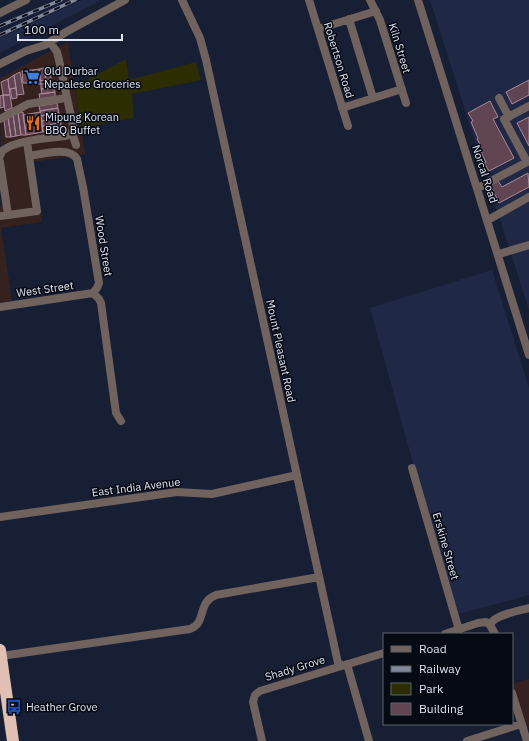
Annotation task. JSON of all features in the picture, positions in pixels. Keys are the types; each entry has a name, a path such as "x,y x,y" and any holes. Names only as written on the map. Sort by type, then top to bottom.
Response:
{"highway":[{"path":"0,653 13,741"}],"street":[{"path":"0,13 26,0"},
{"path":"0,64 26,51 35,49 50,42 125,0"},
{"name":"Mount Pleasant Road","path":"182,0 200,38 206,60 338,662 344,665 370,741"},
{"name":"Robertson Road","path":"309,0 348,126"},
{"name":"Kiln Street","path":"370,0 376,11 406,103"},
{"name":"Norcal Road","path":"418,0 529,354"},
{"path":"318,29 376,11"},
{"path":"349,19 373,98"},
{"path":"50,42 57,52 72,132 76,145"},
{"path":"342,108 402,90"},
{"path":"0,118 28,104 66,98"},
{"path":"499,98 509,116"},
{"path":"478,188 528,161 504,119 529,106"},
{"path":"1,152 10,146 66,136 72,132"},
{"path":"0,162 4,215 37,211 27,142"},
{"name":"Wood Street","path":"29,156 66,151 75,155 77,159 99,283 94,293"},
{"path":"488,220 529,197"},
{"path":"498,254 529,245"},
{"path":"94,293 101,303 116,413 121,421"},
{"name":"West Street","path":"0,306 94,293"},
{"name":"Erskine Street","path":"412,468 459,630"},
{"name":"East India Avenue","path":"0,517 177,492 212,494 297,475"},
{"path":"0,653 195,628 199,623 206,602 209,598 216,595 319,577"},
{"path":"490,625 491,621 496,618 529,608"},
{"path":"448,633 478,623 486,622 490,625 494,633"},
{"path":"344,665 383,653"},
{"name":"Shady Grove","path":"262,741 253,702 255,696 260,691 344,665"},
{"path":"513,696 521,724 527,738"},
{"path":"467,741 521,724"}],"shaded area":[{"path":"82,0 101,0 0,53 0,38"},
{"path":"430,0 529,0 529,310"},
{"path":"68,42 85,154 33,162 42,222 1,228 12,301 0,302 0,78"},
{"path":"492,270 529,388 529,595 455,615 370,308"},
{"path":"529,679 529,728 524,730 513,694 513,684"}],"green space":[{"path":"126,59 129,80 196,62 201,80 132,94 134,118 81,128 75,86"}],"building":[{"path":"50,67 51,79 46,80 44,68"},
{"path":"44,68 46,80 40,81 39,69"},
{"path":"39,69 41,84 35,84 33,70"},
{"path":"27,70 29,83 23,83 22,71"},
{"path":"27,70 33,70 35,82 29,83"},
{"path":"20,72 24,94 17,95 14,75"},
{"path":"14,75 16,88 9,89 8,79"},
{"path":"8,79 10,95 3,95 1,82"},
{"path":"529,80 529,95 512,104 506,92"},
{"path":"54,82 54,87 41,89 41,84"},
{"path":"54,87 55,92 42,94 41,89"},
{"path":"16,88 17,98 12,99 10,89"},
{"path":"55,92 55,97 40,99 39,94"},
{"path":"3,95 10,95 12,108 5,111"},
{"path":"3,95 4,107 0,108 0,96"},
{"path":"490,101 498,117 493,119 514,158 489,171 484,163 486,163 479,147 481,146 471,122 473,121 468,113"},
{"path":"57,103 58,108 40,111 39,106"},
{"path":"58,108 59,113 41,116 40,111"},
{"path":"23,112 26,135 21,135 18,113"},
{"name":"Mipung Korean BBQ Buffet","path":"40,112 43,132 26,135 23,115"},
{"path":"18,113 21,135 16,136 13,115"},
{"path":"59,113 60,118 42,121 41,116"},
{"path":"13,115 16,136 11,137 8,118"},
{"path":"529,117 529,146 517,123"},
{"path":"8,118 11,137 6,137 4,120"},
{"path":"60,118 61,123 42,126 42,121"},
{"path":"61,123 59,130 43,132 42,126"},
{"path":"528,173 529,187 499,203 490,185 498,181 502,187"}],"railway":[{"path":"0,26 61,0"},
{"path":"0,35 75,0"}],"place":[{"name":"Old Durbar Nepalese Groceries","path":"32,77"},
{"name":"Mipung Korean BBQ Buffet","path":"33,123"},
{"name":"Heather Grove","path":"14,707"}]}
